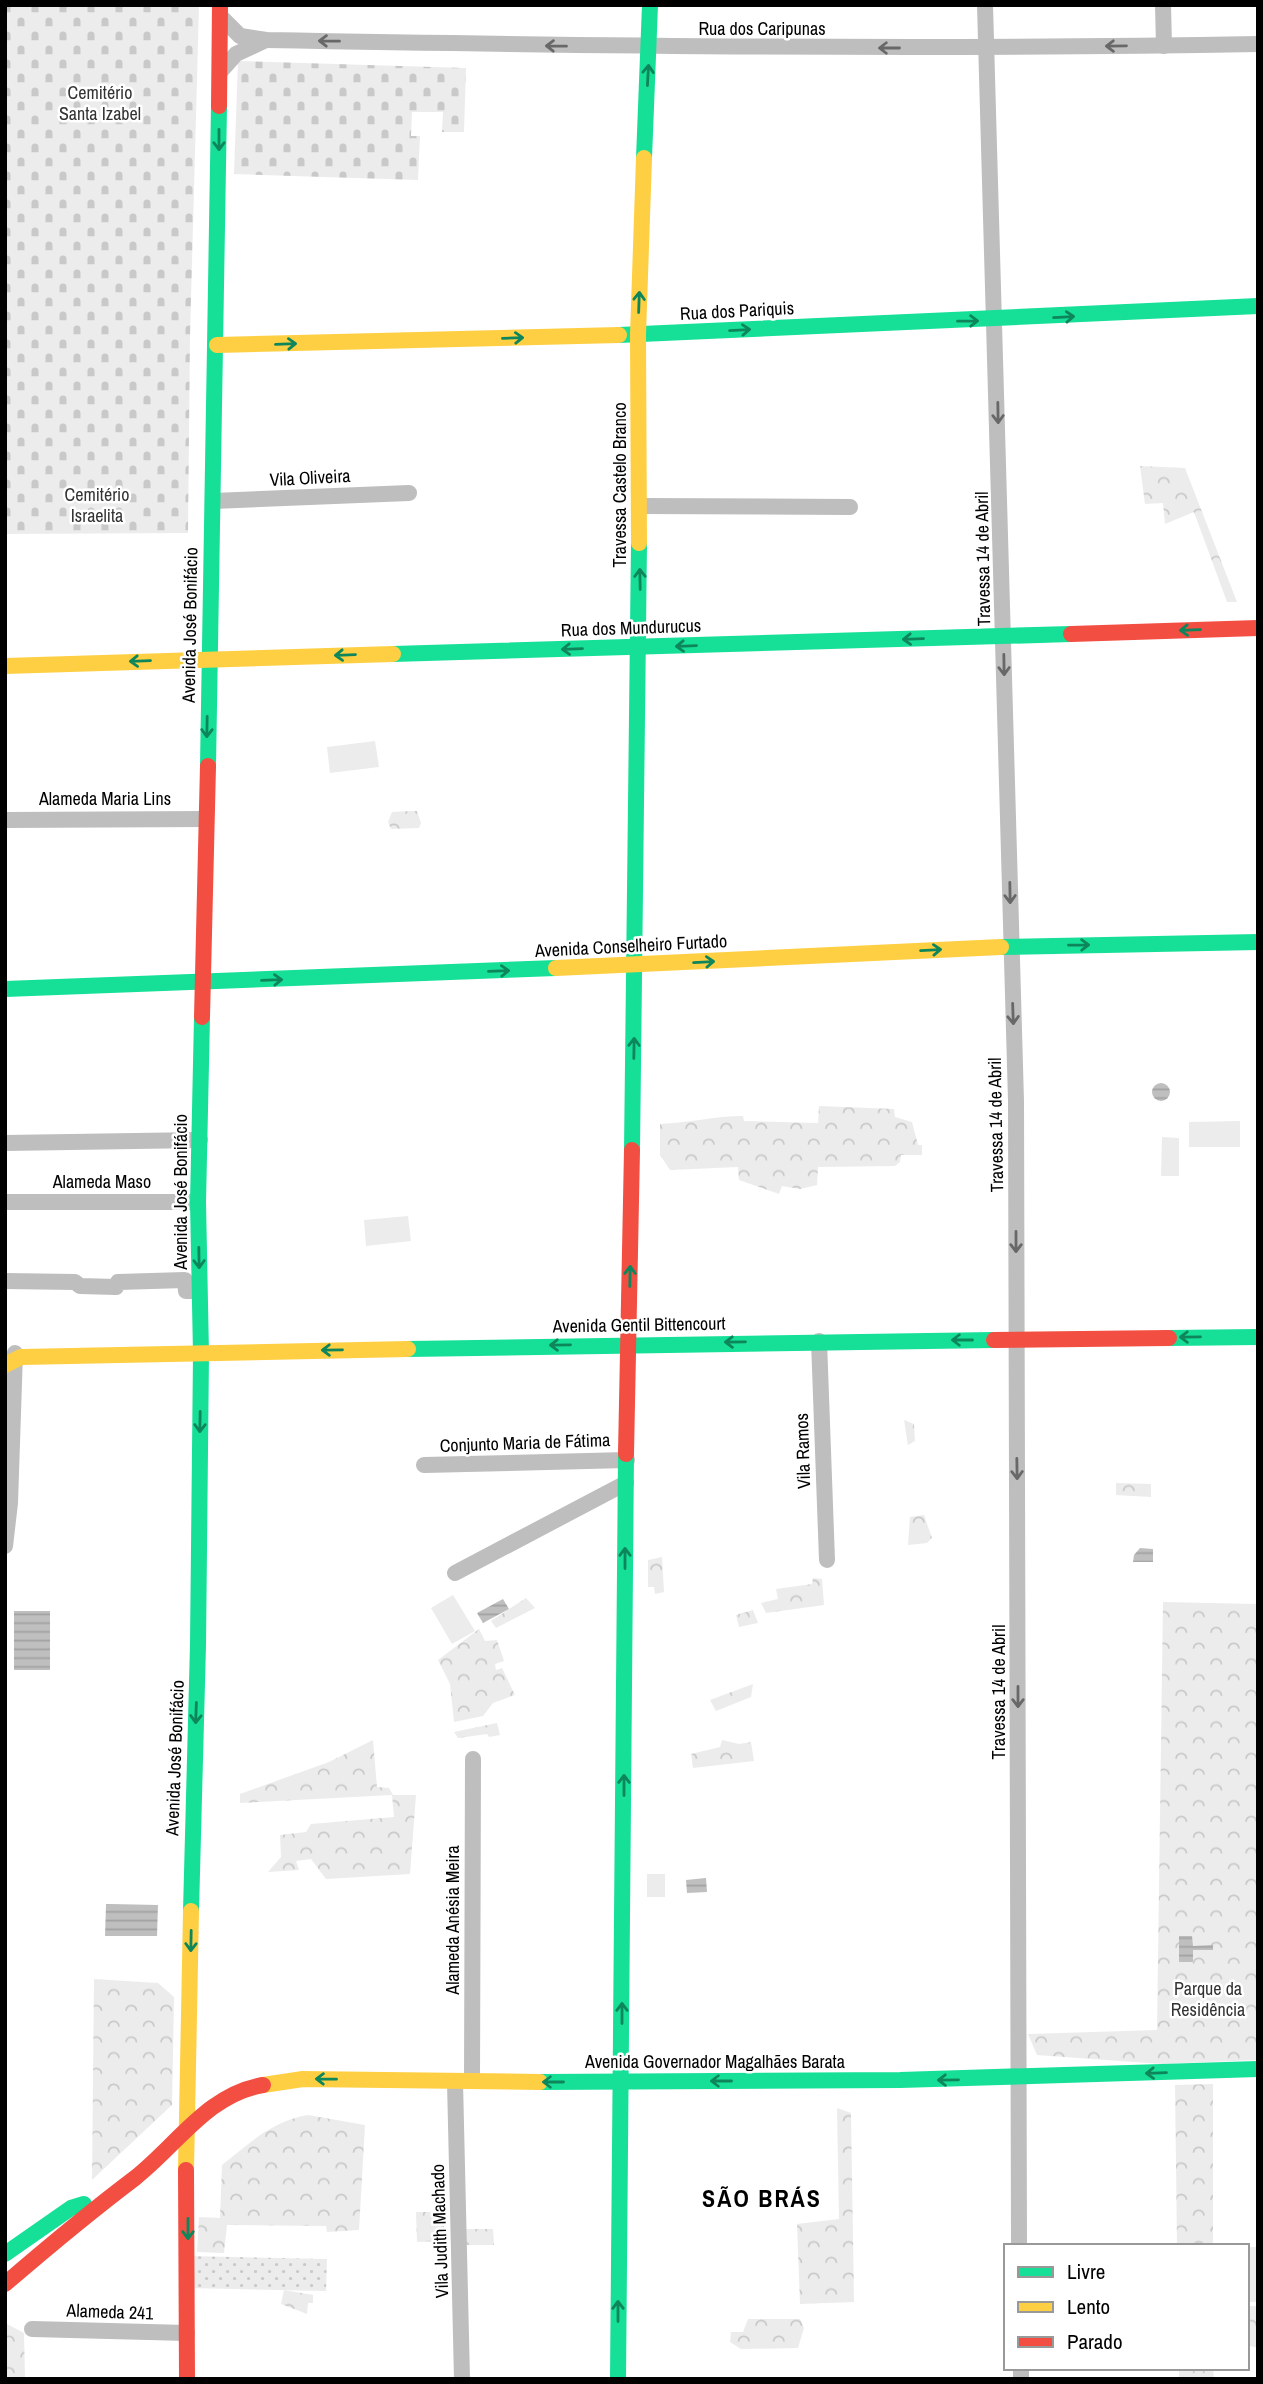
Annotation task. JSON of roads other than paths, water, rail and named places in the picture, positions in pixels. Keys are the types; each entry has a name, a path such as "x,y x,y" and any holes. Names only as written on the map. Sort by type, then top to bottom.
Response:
{"main road":[{"name":"Travessa Castelo Branco","path":"618,2379 626,1483 640,647 638,335 650,5"},
{"name":"Avenida José Bonifácio","path":"187,2379 186,2128 198,1645 201,1354 198,1202 217,345 220,10"},
{"name":"Rua dos Pariquis","path":"217,345 638,335 1258,306"},
{"name":"Rua dos Mundurucus","path":"5,666 1258,628"},
{"name":"Avenida Conselheiro Furtado","path":"5,989 636,965 1011,946 1258,942"},
{"name":"Avenida Gentil Bittencourt","path":"12,1356 819,1341 1258,1337"},
{"name":"Avenida Governador Magalhães Barata","path":"99,2203 136,2177 217,2102 245,2088 303,2079 455,2082 1017,2079 1258,2070"},
{"path":"5,2254 71,2208 99,2203"},
{"path":"5,2284 99,2203"}],"street":[{"name":"Travessa 14 de Abril","path":"985,5 1016,1101 1019,2244"},
{"path":"1163,5 1164,46"},
{"name":"Rua dos Caripunas","path":"220,10 240,36 266,40 649,47 987,48 1258,44"},
{"name":"Rua dos Caripunas","path":"220,72 236,54 266,40"},
{"name":"Vila Oliveira","path":"213,501 409,494"},
{"path":"640,506 850,507"},
{"name":"Alameda Maria Lins","path":"5,820 206,819"},
{"path":"5,1143 200,1140"},
{"name":"Alameda Maso","path":"5,1202 198,1202"},
{"path":"5,1281 75,1282 80,1286 116,1287 118,1282 185,1280 187,1291 199,1291"},
{"name":"Vila Ramos","path":"819,1341 827,1560"},
{"path":"5,1546 10,1503 12,1356"},
{"name":"Conjunto Maria de Fátima","path":"424,1465 627,1460"},
{"path":"455,1573 626,1483"},
{"name":"Alameda Anésia Meira","path":"472,2081 473,1759"},
{"name":"Vila Judith Machado","path":"455,2082 462,2379"},
{"name":"Alameda 241","path":"32,2329 187,2333"}],"district":[{"name":"SÃO BRÁS","path":"762,2199"}],"park label":[{"name":"Cemitério Santa Izabel","path":"100,103"},
{"name":"Cemitério Israelita","path":"97,505"},
{"name":"Parque da Residência","path":"1208,2000"}]}
